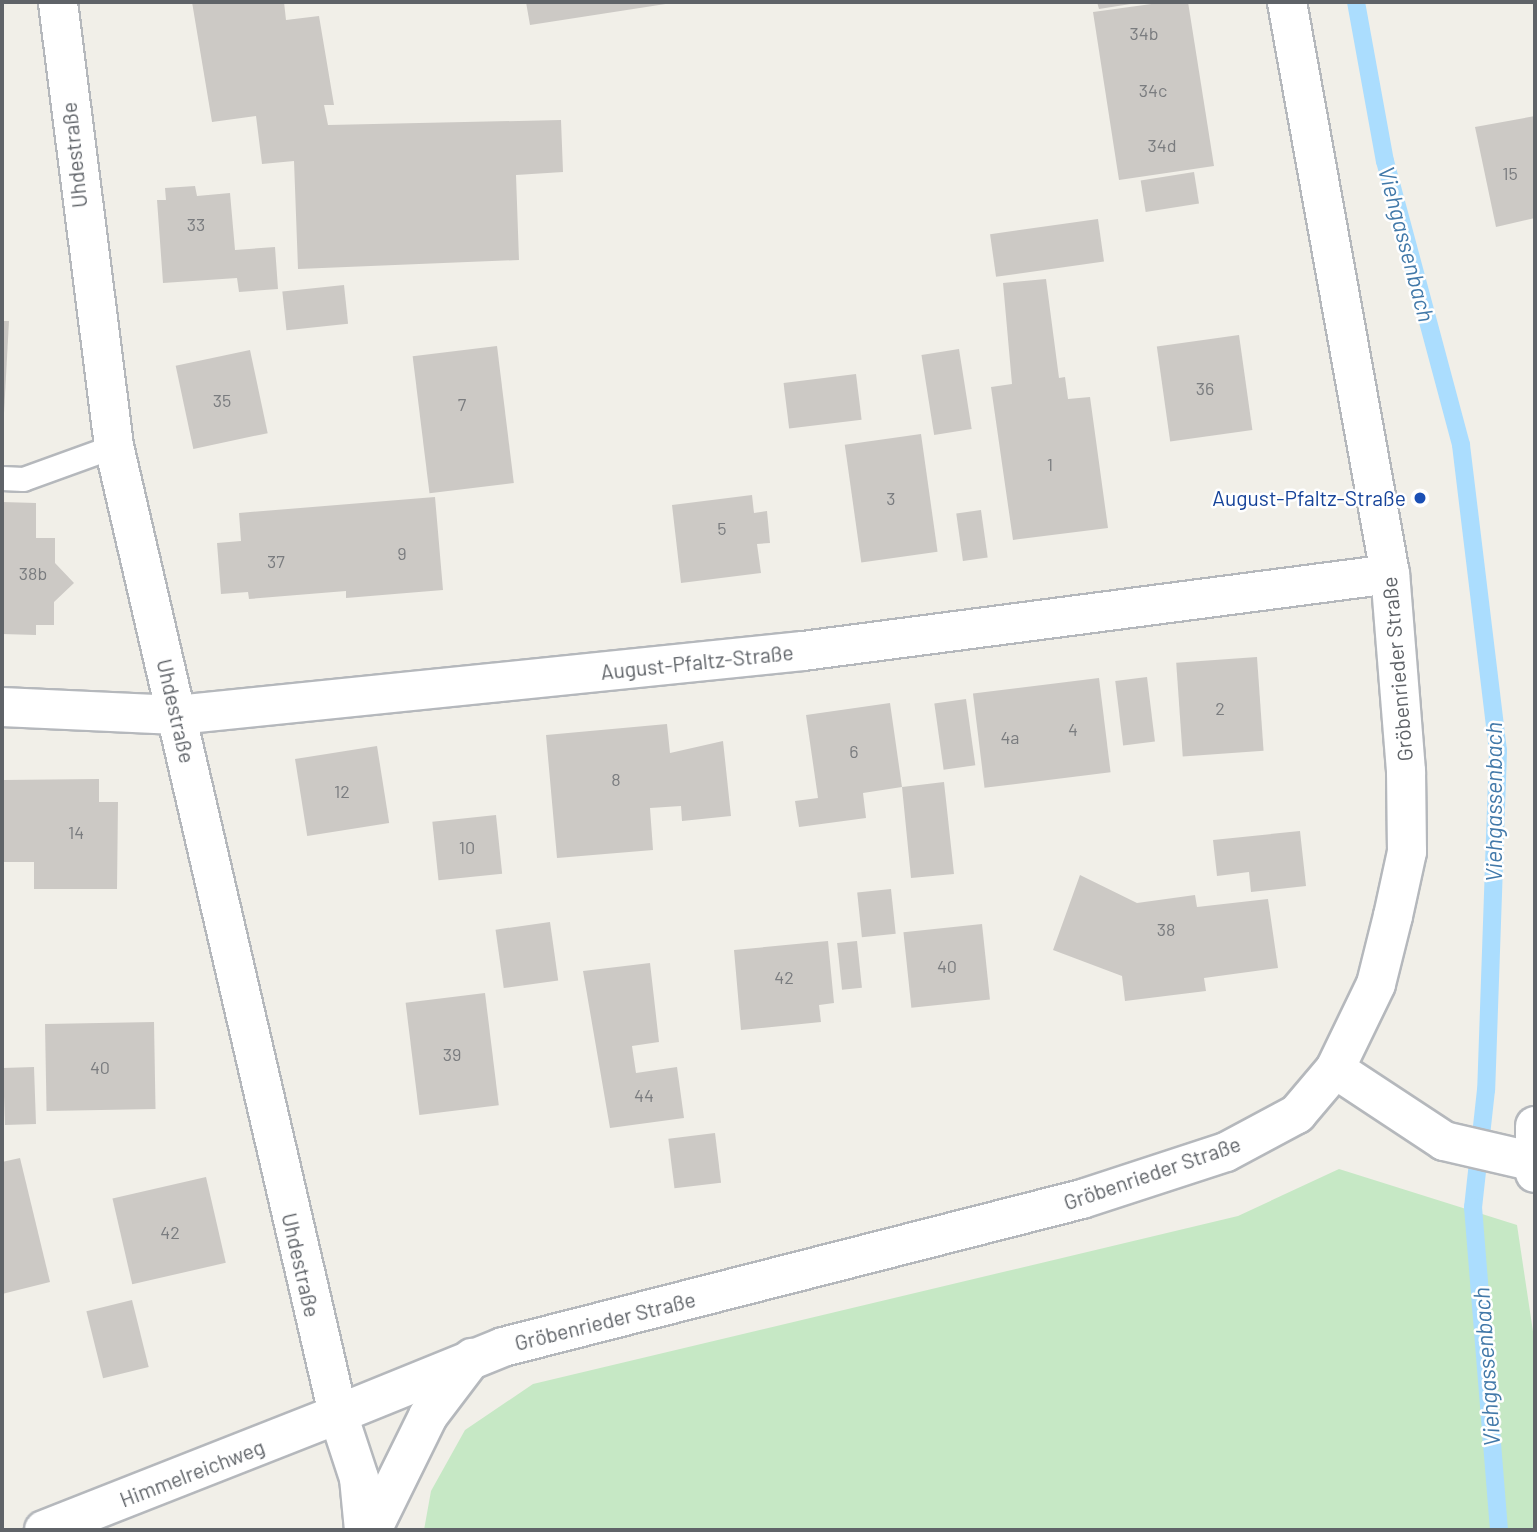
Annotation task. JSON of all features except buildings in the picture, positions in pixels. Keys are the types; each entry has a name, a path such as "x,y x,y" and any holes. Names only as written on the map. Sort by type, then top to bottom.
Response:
{"street":[{"name":"Uhdestraße","path":"58,2 114,446 338,1413"},
{"name":"Gröbenrieder Straße","path":"338,1413 472,1357 1082,1199 1226,1152 1297,1114 1335,1069 1376,984 1407,852 1390,574 1287,2"},
{"name":"August-Pfaltz-Straße","path":"2,707 177,715 803,650 1390,574"},
{"path":"1335,1069 1444,1141 1529,1157"},
{"path":"372,1530 428,1416 472,1357"},
{"path":"338,1413 359,1478 364,1530"},
{"name":"Himmelreichweg","path":"44,1530 338,1413"}],"lane":[{"path":"2,478 23,479 114,446"}],"green space":[{"path":"1339,1169 1517,1225 1535,1345 1535,1530 424,1530 431,1491 465,1430 533,1384 1238,1216"}],"waterway":[{"name":"Viehgassenbach","path":"1356,2 1385,161 1461,445 1498,751 1486,1090 1473,1207 1499,1530"}],"place":[{"name":"August-Pfaltz-Straße","path":"1420,498"}]}
